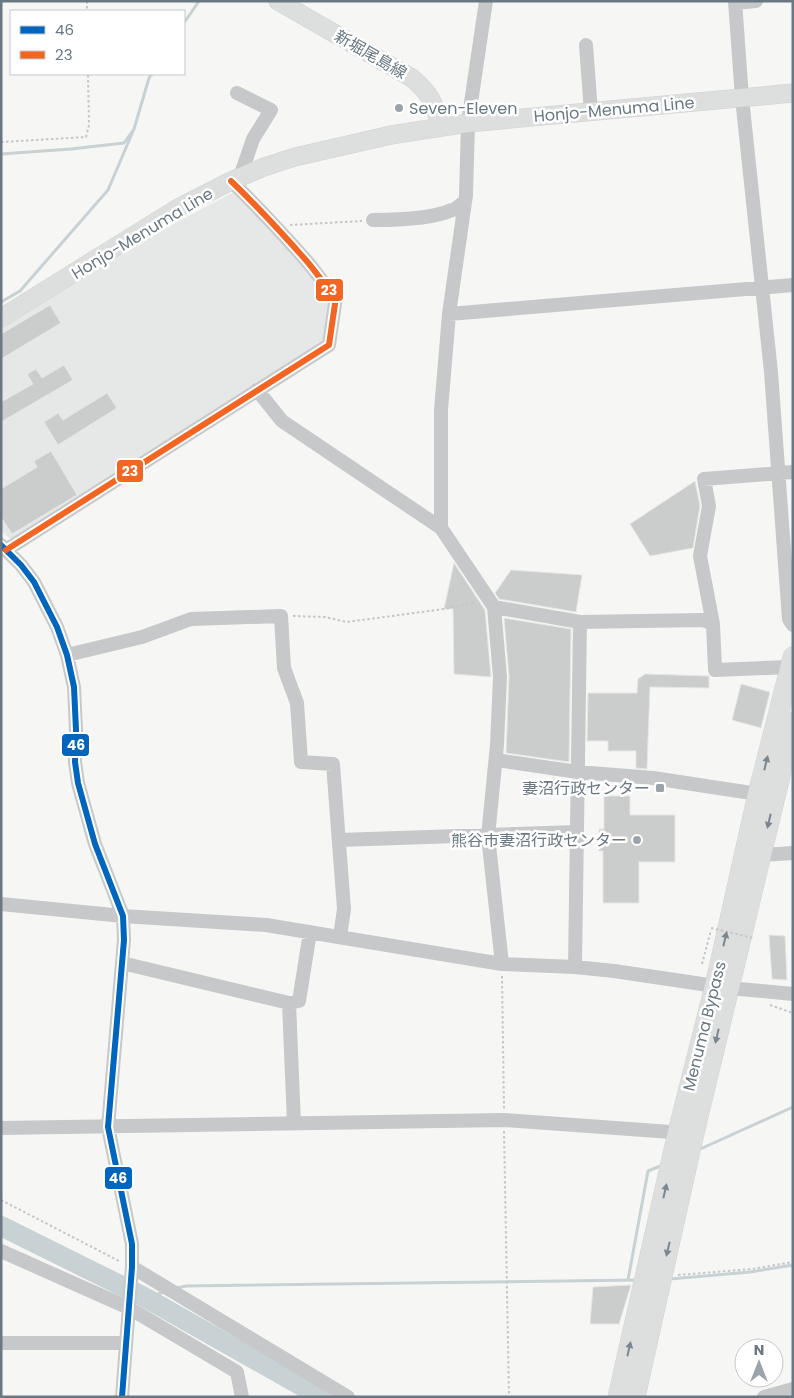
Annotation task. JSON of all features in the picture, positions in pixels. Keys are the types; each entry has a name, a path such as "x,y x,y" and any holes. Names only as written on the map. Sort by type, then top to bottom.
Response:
{"highway":[{"name":"Menuma Bypass","path":"722,987 758,794 791,662"},
{"name":"Menuma Bypass","path":"618,1397 722,987 761,855 793,722"},
{"name":"Menuma Bypass","path":"635,1397 686,1133"}],"main road":[{"name":"新堀尾島線","path":"278,1 412,78 426,90 434,104 441,127"},
{"name":"Honjo-Menuma Line","path":"1,318 178,208 236,179 295,158 391,134 468,123 793,93"}],"street":[{"path":"441,528 441,410 449,314 465,201 468,123 486,1"},
{"path":"756,1 735,2 742,98 762,288 786,473 789,620 793,625"},
{"path":"586,45 591,112"},
{"path":"122,1397 132,1273 132,1244 108,1127 124,940 123,916 95,844 78,783 75,762 74,687 67,655 44,599 22,565 4,547 328,345 336,298 236,179 253,139 271,110 237,93"},
{"path":"372,220 399,220 438,214 453,210 465,201"},
{"path":"449,314 793,285"},
{"path":"257,390 282,421 441,528 492,603 500,677 496,760 488,836 502,964"},
{"path":"786,473 704,479 709,506 700,556 713,624 715,670 791,662"},
{"path":"492,603 580,622 703,620 713,624"},
{"path":"67,655 142,637 191,620 281,616 284,668 297,703 300,762 333,764 344,909 340,937"},
{"path":"575,967 580,622"},
{"path":"496,760 578,772 653,778 758,794"},
{"path":"339,840 577,832"},
{"path":"761,855 793,853"},
{"path":"1,904 123,916 266,925 502,964 575,967 722,987 793,994"},
{"path":"122,963 289,1003 300,1001 310,932"},
{"path":"289,1003 294,1123"},
{"path":"1,1128 504,1120 686,1133"},
{"path":"1,1251 129,1308 237,1372 242,1397"},
{"path":"132,1273 348,1397"},
{"path":"1,1344 126,1343"},
{"path":"764,1397 793,1389"}],"path":[{"path":"1,142 86,137 90,125 88,75"},
{"path":"275,226 372,220"},
{"path":"281,616 325,617 347,622 492,603"},
{"path":"702,964 711,928 753,938"},
{"path":"502,964 509,1397"},
{"path":"1,1200 132,1273"},
{"path":"674,1275 752,1269 793,1262"}],"shaded area":[{"path":"236,191 295,255 329,298 324,342 18,540 9,538 1,531 1,328 158,232"}],"building":[{"path":"50,305 61,323 1,359 1,334"},
{"path":"64,365 73,380 1,422 1,402 33,384 27,374 36,369 42,378"},
{"path":"107,393 117,408 58,445 44,422 58,413 63,420"},
{"path":"51,451 77,495 12,534 1,517 1,489 37,467 34,461"},
{"path":"695,481 700,506 693,548 650,556 630,524"},
{"path":"454,563 485,610 491,677 454,674 453,609 444,609"},
{"path":"511,570 582,575 576,612 499,599 495,593"},
{"path":"504,618 571,629 569,762 506,753 509,676"},
{"path":"645,674 709,676 709,688 650,687 647,769 636,768 636,751 608,751 608,741 587,741 588,693 637,693 638,679"},
{"path":"741,684 770,692 761,728 732,720"},
{"name":"熊谷市妻沼行政センター","path":"604,796 630,796 630,815 675,815 675,862 639,862 639,903 603,903 603,851 599,851 599,829 604,829"},
{"path":"769,935 785,936 787,980 772,979"},
{"path":"631,1285 619,1324 590,1324 593,1287"}],"waterway":[{"path":"185,22 199,1"},
{"path":"1,154 124,143 134,129 151,75"},
{"path":"1,302 20,291 108,190 134,129"},
{"path":"698,1150 793,1107"},
{"path":"628,1280 648,1171 663,1165"},
{"path":"1,1226 146,1298 321,1397"},
{"path":"670,1279 750,1272 793,1265"},
{"path":"177,1288 186,1286 638,1280"},
{"path":"146,1298 164,1292"}],"transit line":[{"name":"23","path":"6,550 329,345 336,297 286,238 231,181"},
{"name":"46","path":"1,545 21,565 34,582 57,627 67,655 74,687 75,762 78,783 95,844 123,916 124,940 108,1127 132,1244 132,1267 122,1397"}],"place":[{"name":"Seven-Eleven","path":"399,108"},
{"name":"妻沼行政センター","path":"660,788"},
{"name":"熊谷市妻沼行政センター","path":"637,840"}]}
